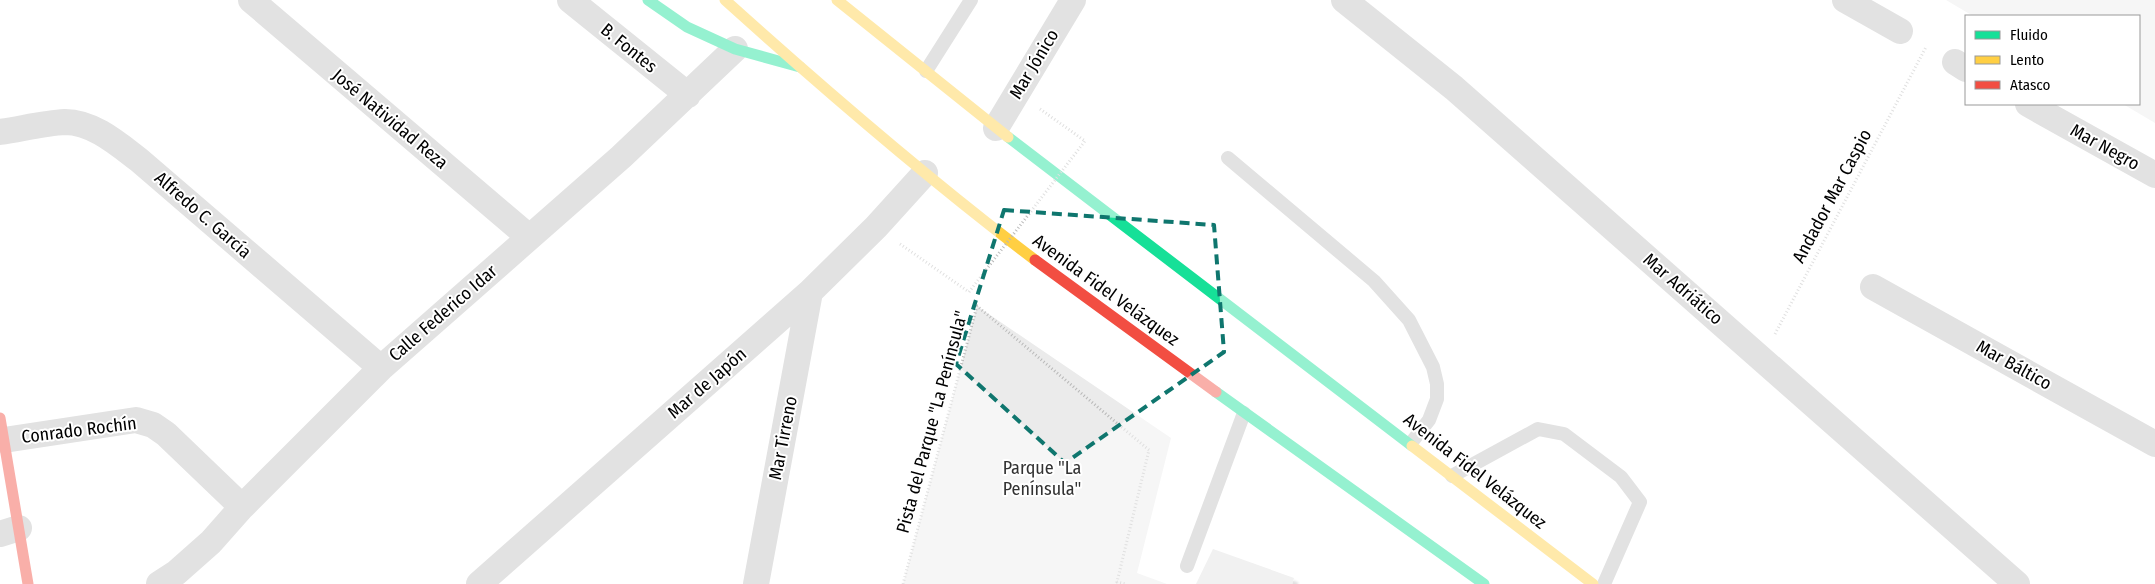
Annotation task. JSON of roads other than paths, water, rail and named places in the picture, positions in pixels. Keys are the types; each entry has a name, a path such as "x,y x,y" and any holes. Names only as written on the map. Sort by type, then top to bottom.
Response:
{"main road":[{"path":"648,0 687,27 735,49 800,67"},
{"name":"Avenida Fidel Velázquez","path":"726,0 800,67 995,230 1244,413 1484,584"},
{"name":"Avenida Fidel Velázquez","path":"837,0 996,128 1411,443 1593,584"},
{"path":"2,429 10,531 28,584"}],"street":[{"name":"José Natividad Reza","path":"252,0 529,237"},
{"name":"B. Fontes","path":"570,0 688,95"},
{"name":"Mar Jónico","path":"996,128 1072,0"},
{"name":"Mar Adriático","path":"1344,0 1454,88 2017,584"},
{"path":"1845,0 1900,31"},
{"name":"Calle Federico Idar","path":"159,584 176,573 211,542 242,507 381,368 688,95 735,49"},
{"name":"Mar Negro","path":"2030,105 2155,175"},
{"name":"Alfredo C. García","path":"0,132 65,122 84,125 116,142 147,166 381,368"},
{"name":"Mar de Japón","path":"479,584 810,292 876,227 925,173"},
{"name":"Mar Báltico","path":"1873,286 2155,444"},
{"name":"Mar Tirreno","path":"756,584 810,292"},
{"name":"Conrado Rochín","path":"2,429 136,420 146,423 166,434 242,507"}],"lane":[{"path":"926,71 971,0"},
{"path":"1228,158 1374,281 1409,320 1433,368 1437,384 1437,399 1429,420 1411,443"},
{"path":"1187,566 1244,413"},
{"path":"1452,476 1538,429 1564,434 1621,477 1640,502 1604,584"}],"park label":[{"name":"Parque \"La Península\"","path":"1042,478"}]}
